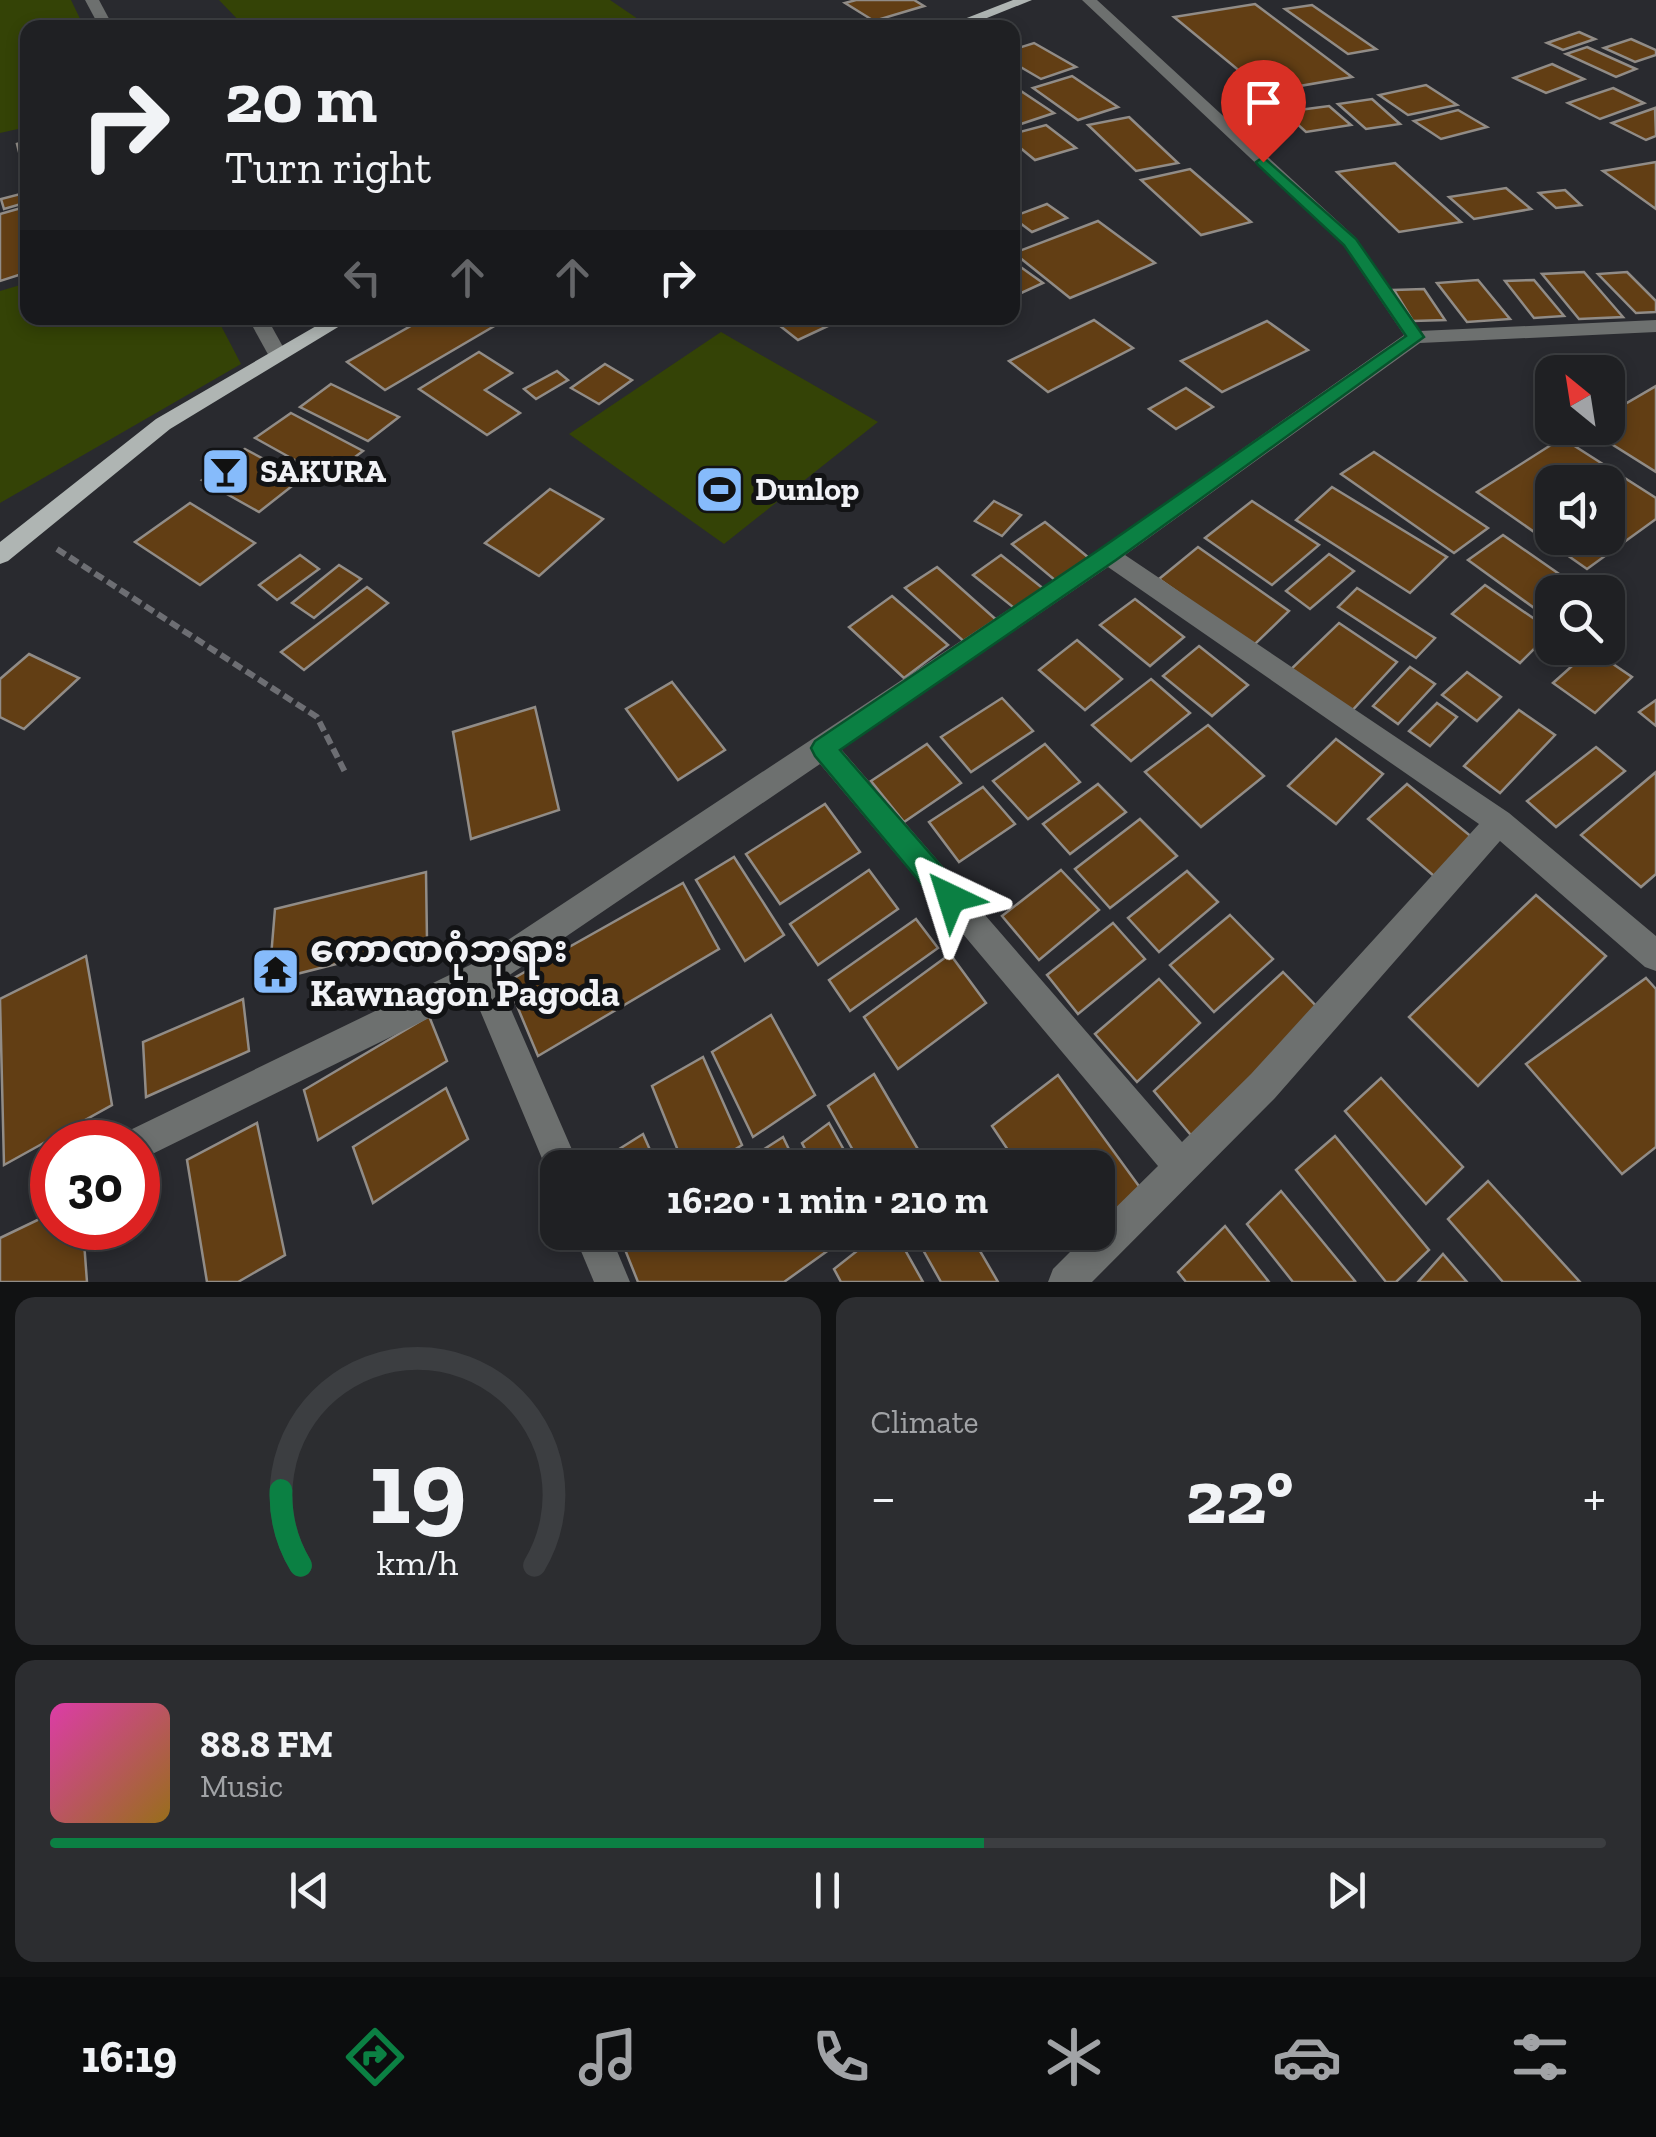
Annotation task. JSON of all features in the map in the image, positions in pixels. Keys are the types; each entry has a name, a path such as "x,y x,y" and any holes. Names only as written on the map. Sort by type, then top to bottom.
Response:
{"main road":[{"path":"970,20 1025,0"},
{"path":"0,555 164,424 330,325"}],"street":[{"path":"1089,0 1350,242 1416,337"},
{"path":"262,325 277,354"},
{"path":"160,1133 481,976 1108,554 1416,337 1656,326"},
{"path":"1108,554 1499,822 1656,956"},
{"path":"823,748 1181,1167"},
{"path":"1066,1282 1264,1086 1499,822"},
{"path":"481,976 555,1150"},
{"path":"598,1250 612,1282"}],"path":[{"path":"52,546 317,717 346,774"}],"green space":[{"path":"0,0 71,0 81,20 20,20 20,129 0,133"},
{"path":"219,0 610,0 638,19 638,20 238,20"},
{"path":"20,285 20,325 221,325 241,364 0,503 0,291"},
{"name":"Dunlop","path":"721,332 878,422 724,544 569,434"}],"building":[{"path":"914,0 924,6 872,20 845,3"},
{"path":"1255,4 1352,77 1265,92 1174,17"},
{"path":"1312,5 1376,49 1348,54 1285,9"},
{"path":"1579,32 1595,39 1563,50 1547,43"},
{"path":"1631,39 1656,50 1656,55 1635,62 1604,48"},
{"path":"1034,43 1076,67 1041,79 1020,67 1020,47"},
{"path":"1587,47 1636,69 1616,77 1566,54"},
{"path":"1552,64 1584,79 1546,93 1514,78"},
{"path":"1072,76 1118,107 1078,120 1033,88"},
{"path":"1426,85 1457,105 1408,115 1379,95"},
{"path":"1613,88 1644,103 1600,119 1568,103"},
{"path":"1020,90 1054,113 1020,124"},
{"path":"1372,99 1400,124 1366,129 1338,104"},
{"path":"1329,106 1351,125 1306,132 1284,112"},
{"path":"1655,108 1656,136 1646,140 1612,123"},
{"path":"1458,110 1487,127 1441,139 1414,121"},
{"path":"1129,117 1178,163 1136,171 1088,125"},
{"path":"1046,125 1076,148 1035,160 1020,148 1020,132"},
{"path":"1656,162 1656,209 1603,171"},
{"path":"1395,163 1461,222 1399,232 1337,172"},
{"path":"1190,169 1251,222 1201,235 1141,180"},
{"path":"1506,188 1531,209 1474,219 1449,197"},
{"path":"1565,190 1581,205 1556,208 1539,193"},
{"path":"20,194 20,204 4,209 1,199"},
{"path":"1047,204 1067,218 1032,232 1020,223 1020,214"},
{"path":"20,208 20,275 0,281 0,214"},
{"path":"1098,221 1155,263 1070,298 1020,258 1020,251"},
{"path":"1020,267 1043,283 1020,294"},
{"path":"1584,272 1623,317 1579,319 1542,274"},
{"path":"1627,272 1656,301 1656,312 1636,313 1598,274"},
{"path":"1478,280 1510,319 1467,322 1437,283"},
{"path":"1534,280 1564,316 1534,318 1505,281"},
{"path":"1424,289 1445,320 1413,321 1394,290"},
{"path":"1094,320 1133,348 1048,392 1009,361"},
{"path":"1267,321 1308,350 1222,392 1181,361"},
{"path":"413,325 496,325 385,390 347,362"},
{"path":"779,325 830,325 798,340"},
{"path":"479,352 512,373 485,390 520,413 487,435 419,389"},
{"path":"605,364 632,380 599,404 571,388"},
{"path":"557,371 568,380 536,399 524,389"},
{"path":"331,384 399,417 368,441 300,407"},
{"path":"1656,386 1656,472 1613,445 1625,445 1625,404"},
{"path":"1186,388 1213,407 1176,429 1149,409"},
{"path":"291,413 363,451 327,478 255,438"},
{"path":"1551,445 1573,445 1604,465 1535,465 1535,533 1477,492"},
{"path":"245,449 301,479 259,512 202,480"},
{"path":"1374,452 1488,528 1454,553 1341,474"},
{"path":"1625,478 1656,498 1656,519 1625,541"},
{"path":"1332,487 1447,557 1410,593 1296,520"},
{"path":"550,489 603,519 539,576 485,543"},
{"path":"994,501 1021,515 1002,536 975,521"},
{"path":"1252,501 1319,545 1272,585 1205,538"},
{"path":"190,503 255,543 200,585 135,542"},
{"path":"1045,522 1089,558 1056,581 1012,544"},
{"path":"1503,535 1561,575 1535,575 1535,609 1468,560"},
{"path":"1198,547 1289,611 1253,646 1159,579"},
{"path":"1329,554 1354,571 1310,609 1286,591"},
{"path":"300,555 319,569 277,600 259,585"},
{"path":"1001,555 1045,590 1018,611 973,575"},
{"path":"1567,555 1606,555 1587,569"},
{"path":"339,565 361,579 314,618 292,603"},
{"path":"937,567 1001,624 970,647 905,588"},
{"path":"1485,585 1535,619 1535,648 1520,663 1452,614"},
{"path":"367,587 388,603 304,670 281,652"},
{"path":"1357,588 1435,638 1416,658 1338,607"},
{"path":"892,596 948,645 904,678 849,627"},
{"path":"1135,599 1184,637 1150,666 1100,625"},
{"path":"1339,623 1397,662 1348,715 1288,672"},
{"path":"1077,640 1122,679 1085,710 1039,670"},
{"path":"1199,646 1248,685 1212,716 1163,676"},
{"path":"29,654 79,678 24,729 0,717 0,679"},
{"path":"1573,665 1614,665 1632,677 1595,713 1553,683"},
{"path":"1410,667 1435,684 1398,724 1373,706"},
{"path":"1467,672 1501,697 1477,721 1442,695"},
{"path":"1151,679 1190,713 1131,761 1092,725"},
{"path":"672,682 725,750 678,780 626,709"},
{"path":"1002,698 1033,731 971,772 941,737"},
{"path":"1656,700 1656,726 1639,712"},
{"path":"1437,703 1457,717 1430,746 1409,731"},
{"path":"535,707 559,810 471,839 453,732"},
{"path":"1519,710 1555,735 1500,793 1464,766"},
{"path":"1208,725 1264,776 1201,827 1145,772"},
{"path":"1336,739 1383,774 1336,824 1288,786"},
{"path":"927,744 961,783 904,822 871,781"},
{"path":"1045,744 1080,782 1028,819 993,781"},
{"path":"1596,747 1625,771 1556,827 1527,801"},
{"path":"1656,772 1656,874 1641,887 1581,835"},
{"path":"1098,784 1126,812 1070,854 1043,824"},
{"path":"1407,784 1473,838 1434,876 1368,819"},
{"path":"983,787 1015,824 959,862 929,822"},
{"path":"825,804 860,852 780,904 746,854"},
{"path":"1140,819 1177,856 1110,908 1075,869"},
{"path":"734,857 784,935 745,961 696,880"},
{"path":"869,870 898,909 818,965 790,924"},
{"path":"1061,870 1099,910 1039,960 1002,916"},
{"path":"1187,871 1218,902 1159,952 1128,918"},
{"path":"426,872 427,941 269,981 275,909"},
{"path":"683,883 719,949 538,1056 507,982"},
{"path":"1536,895 1606,956 1478,1086 1409,1017"},
{"path":"1230,915 1273,959 1214,1012 1170,965"},
{"path":"916,919 938,948 850,1011 829,980"},
{"path":"1113,923 1145,959 1078,1014 1047,975"},
{"path":"950,954 986,1003 898,1069 864,1017"},
{"path":"86,956 112,1105 85,1120 30,1120 30,1151 4,1165 0,999"},
{"path":"1283,972 1324,1014 1195,1140 1154,1091"},
{"path":"1646,978 1656,989 1656,1147 1622,1174 1526,1064"},
{"path":"1159,979 1200,1023 1137,1082 1095,1034"},
{"path":"243,999 249,1051 146,1097 143,1042"},
{"path":"771,1015 815,1095 753,1137 712,1052"},
{"path":"429,1016 447,1061 318,1140 304,1090"},
{"path":"703,1057 742,1145 734,1150 678,1150 652,1086"},
{"path":"874,1074 918,1150 853,1150 828,1106"},
{"path":"1058,1075 1113,1150 1008,1150 992,1126"},
{"path":"1381,1078 1463,1167 1426,1204 1345,1111"},
{"path":"446,1088 468,1139 373,1203 353,1147"},
{"path":"257,1123 285,1255 238,1282 207,1282 187,1160"},
{"path":"829,1123 844,1150 806,1150 802,1143"},
{"path":"643,1134 650,1150 618,1150"},
{"path":"1335,1136 1429,1250 1396,1282 1386,1282 1296,1170"},
{"path":"783,1137 789,1150 763,1150"},
{"path":"1115,1153 1144,1193 1115,1218"},
{"path":"1488,1181 1580,1282 1503,1282 1448,1219"},
{"path":"1281,1191 1355,1281 1293,1282 1247,1224"},
{"path":"30,1224 30,1250 85,1250 87,1282 0,1282 0,1238"},
{"path":"1225,1226 1269,1282 1186,1282 1178,1272"},
{"path":"625,1250 829,1250 784,1282 638,1282"},
{"path":"858,1250 905,1250 923,1282 841,1282 834,1269"},
{"path":"923,1250 979,1250 998,1282 941,1282"},
{"path":"1443,1254 1467,1282 1418,1282"}],"place":[{"name":"SAKURA","path":"225,471"},
{"name":"Dunlop","path":"720,489"},
{"name":"ကောဏဂုံဘုရား Kawnagon Pagoda","path":"275,971"}],"route":[{"path":"951,898 823,748 1416,337 1350,242 1263,162"}]}
